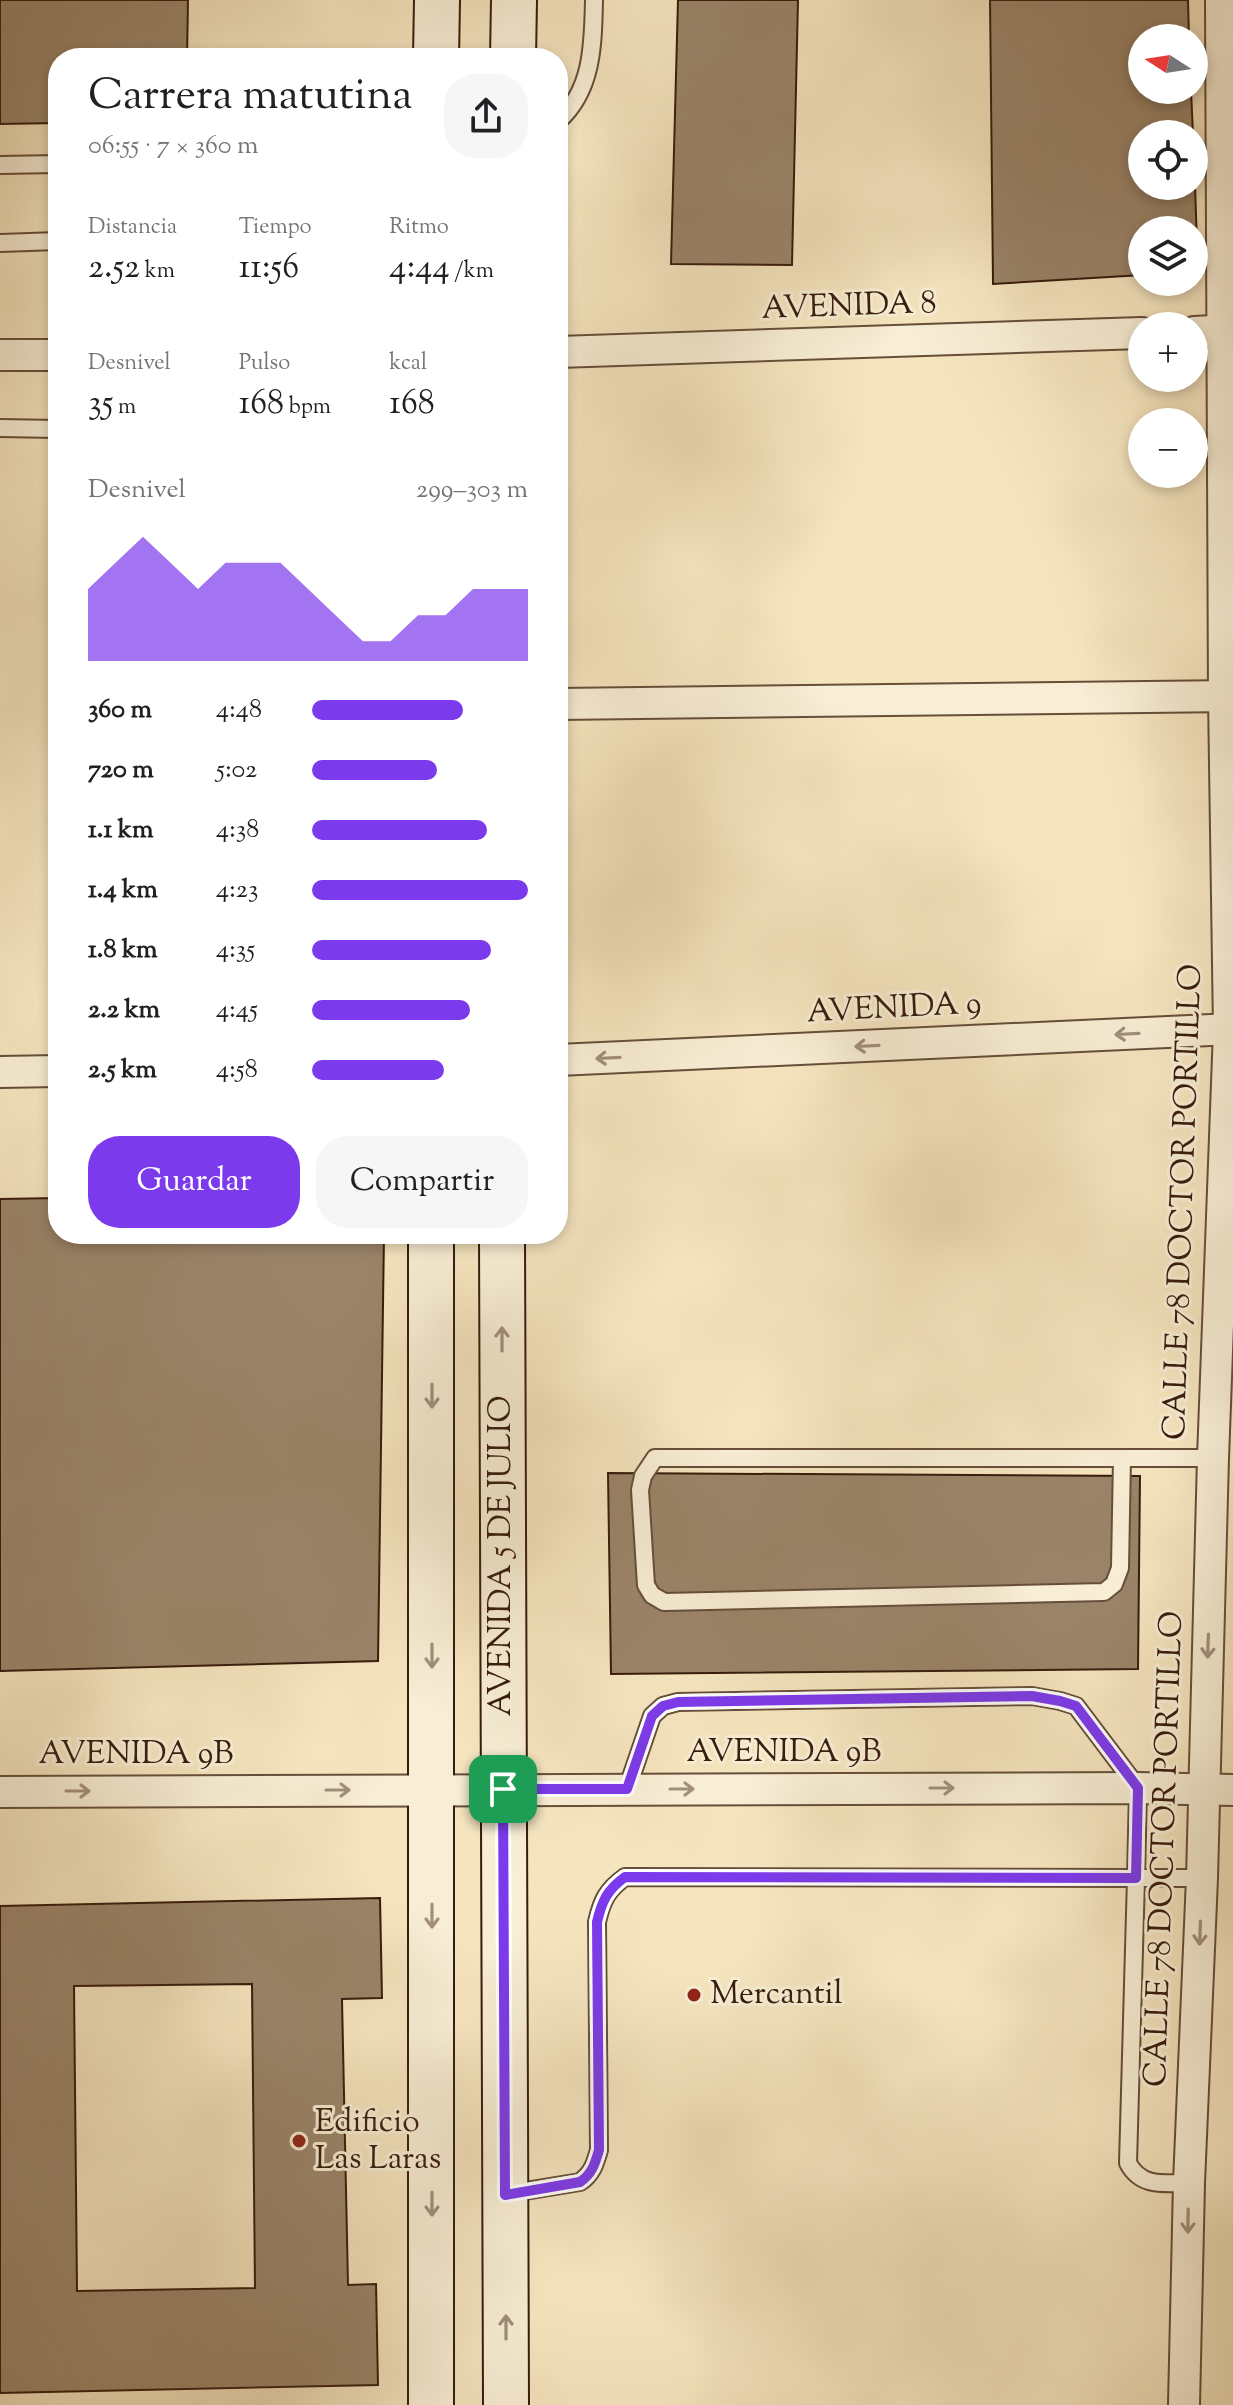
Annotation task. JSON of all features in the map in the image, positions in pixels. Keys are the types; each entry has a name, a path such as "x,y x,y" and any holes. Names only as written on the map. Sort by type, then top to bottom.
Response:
{"main road":[{"path":"436,48 437,0"},
{"path":"513,48 514,0"},
{"path":"431,1244 431,2405"},
{"name":"AVENIDA 5 DE JULIO","path":"502,1244 506,2405"}],"street":[{"name":"CALLE 78 DOCTOR PORTILLO","path":"1184,2405 1189,2183 1202,1878 1218,1790 1217,1541 1213,1458 1224,1388 1231,1030 1229,697 1217,331 1221,0"},
{"name":"AVENIDA 8","path":"568,352 1128,333"},
{"path":"0,355 48,355"},
{"path":"568,704 1229,697"},
{"name":"AVENIDA 9","path":"568,1060 1231,1030"},
{"path":"0,1072 48,1071"},
{"name":"AVENIDA 9B","path":"0,1792 1218,1790"}],"lane":[{"path":"568,111 584,87 590,64 594,0"},
{"path":"0,165 48,164"},
{"path":"0,243 48,241"},
{"path":"0,428 48,429"},
{"path":"1122,1458 1120,1568 1114,1584 1104,1592 664,1602 652,1595 646,1585 640,1490 643,1476 655,1458 1122,1458 1213,1458"},
{"path":"627,1789 652,1716 663,1706 678,1702 1032,1696 1076,1706 1138,1788 1128,2163 1134,2174 1145,2180 1189,2183"},
{"path":"505,2195 580,2182 588,2177 594,2167 599,2150 597,1922 602,1899 612,1886 625,1877 1202,1878"}],"building":[{"path":"0,0 188,0 187,48 48,48 48,123 0,124"},
{"path":"678,0 798,0 792,265 671,264"},
{"path":"990,0 1188,0 1189,24 1128,24 1128,104 1192,104 1192,120 1128,120 1128,200 1195,200 1196,216 1128,216 1128,276 993,284"},
{"path":"48,1198 48,1244 384,1244 378,1661 0,1671 0,1199"},
{"path":"608,1473 1140,1476 1138,1669 611,1674"},
{"name":"Edificio Las Laras","path":"380,1898 382,1998 342,1999 348,2285 376,2284 378,2385 0,2393 0,1906","holes":["252,1984 255,2288 77,2291 74,1986"]}],"place":[{"name":"Mercantil","path":"694,1995"},
{"name":"Edificio Las Laras","path":"299,2141"}],"route":[{"path":"1047,1698 1076,1706 1138,1788 1136,1878 625,1877 612,1886 602,1899 597,1922 599,2150 594,2167 588,2177 580,2182 505,2195 503,1789 627,1789 652,1716 663,1706 678,1702 1047,1698"}]}
